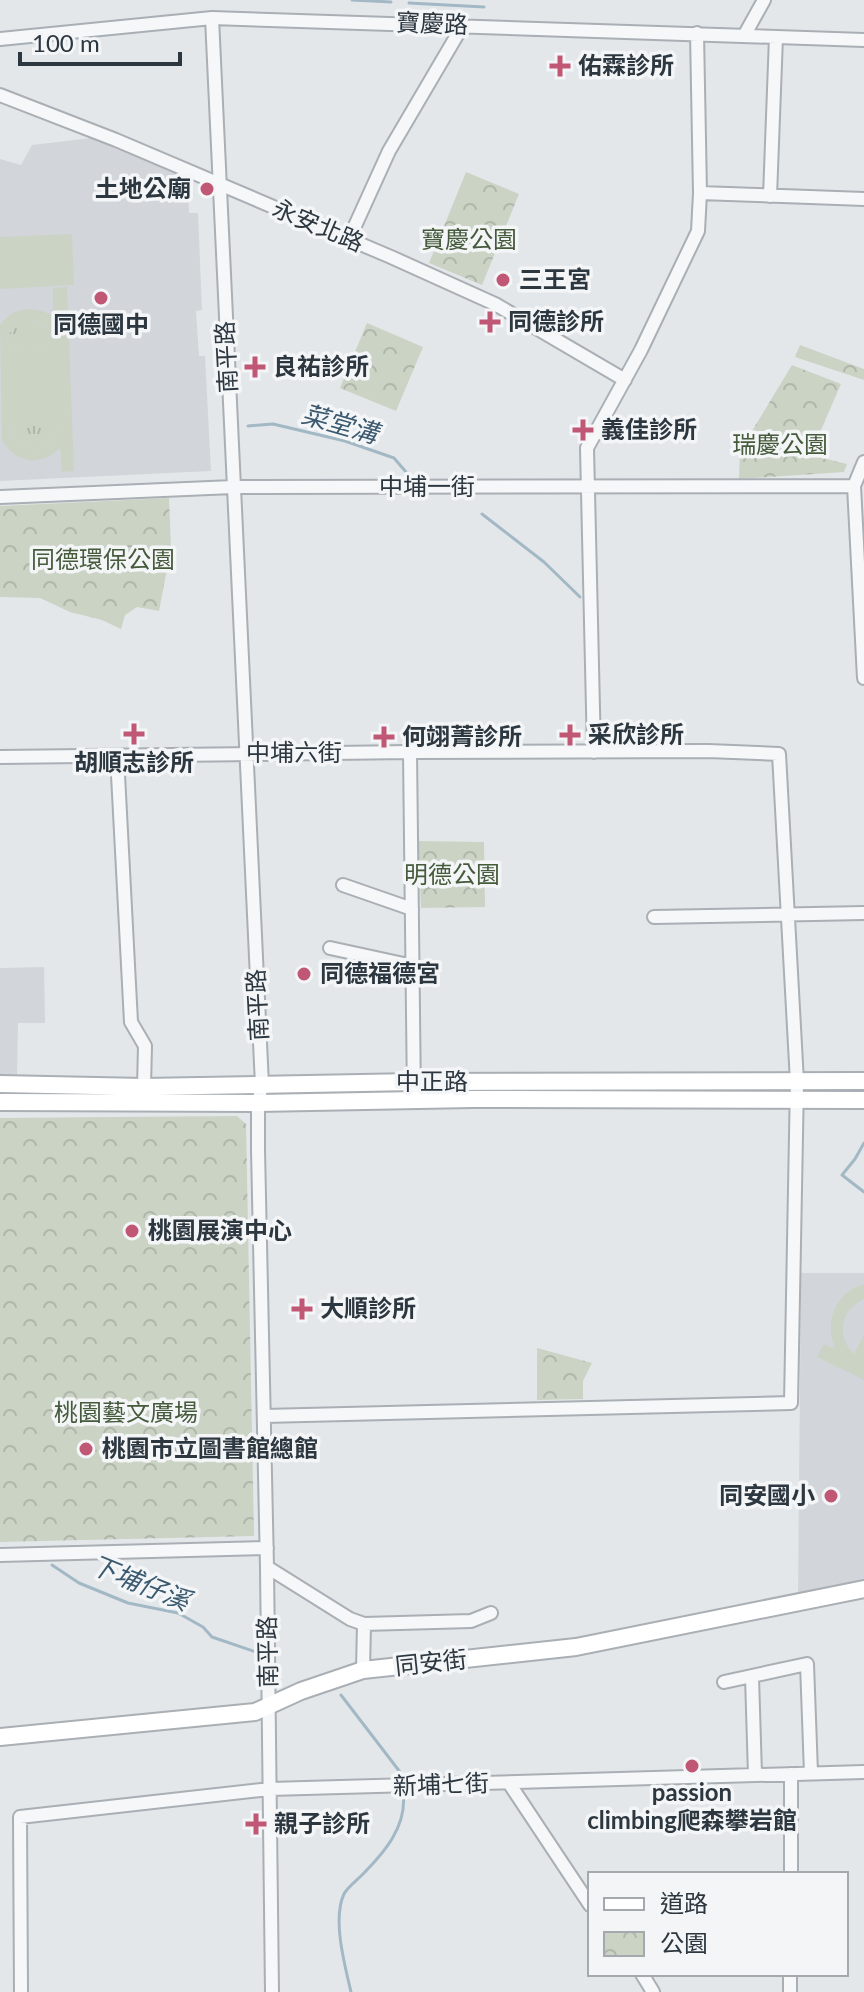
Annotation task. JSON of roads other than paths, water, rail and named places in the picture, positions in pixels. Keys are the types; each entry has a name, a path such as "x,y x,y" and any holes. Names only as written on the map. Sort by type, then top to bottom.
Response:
{"street":[{"path":"744,36 764,0"},
{"name":"寶慶路","path":"0,39 212,18 864,40"},
{"name":"南平路","path":"212,18 262,1085 258,1103 272,1992"},
{"path":"349,239 389,151 463,25"},
{"path":"594,752 587,448 625,380 698,231 697,33"},
{"path":"770,196 776,37"},
{"name":"永安北路","path":"0,95 219,182 495,304 625,380"},
{"path":"700,193 864,199"},
{"path":"864,462 854,486 864,678"},
{"name":"中埔一街","path":"0,497 233,487 854,486"},
{"name":"中埔六街","path":"0,757 410,752 708,751 779,754 786,914"},
{"path":"410,752 414,1099"},
{"path":"117,756 131,1022 145,1046 144,1087"},
{"path":"343,885 412,909"},
{"path":"654,917 864,913"},
{"path":"264,1416 791,1403 797,1082 786,914"},
{"path":"330,948 413,966"},
{"name":"中正路","path":"0,1084 144,1087 414,1082 864,1081"},
{"name":"中正路","path":"0,1102 864,1100"},
{"path":"0,1555 267,1548"},
{"path":"267,1567 350,1619 364,1624 471,1621 491,1613"},
{"name":"同安街","path":"0,1737 255,1712 301,1691 363,1670 576,1647 864,1589"},
{"path":"363,1670 364,1624"},
{"path":"724,1682 807,1664 811,1773"},
{"path":"752,1677 755,1775"},
{"name":"新埔七街","path":"21,1992 20,1817 270,1789 864,1772"},
{"path":"791,1774 791,1872"},
{"path":"509,1783 588,1902"}],"waterway":[{"path":"352,0 391,2"},
{"path":"409,3 484,7"},
{"name":"菜堂溝","path":"248,426 273,424 345,441 394,458 412,479"},
{"name":"菜堂溝","path":"482,514 544,562 580,597"},
{"name":"菜堂溝","path":"864,1143 842,1175 864,1192"},
{"name":"下埔仔溪","path":"52,1565 79,1583 128,1603 178,1613 203,1627 212,1637 259,1653"},
{"name":"下埔仔溪","path":"341,1695 400,1772 401,1779"},
{"name":"下埔仔溪","path":"351,1992 341,1943 341,1904 347,1889 378,1858 392,1838 402,1816 403,1791"}],"place":[{"name":"佑霖診所","path":"560,66"},
{"name":"土地公廟","path":"207,189"},
{"name":"三王宮","path":"503,280"},
{"name":"同德國中","path":"101,298"},
{"name":"同德診所","path":"490,322"},
{"name":"良祐診所","path":"255,367"},
{"name":"義佳診所","path":"583,430"},
{"name":"胡順志診所","path":"134,734"},
{"name":"采欣診所","path":"570,735"},
{"name":"何翊菁診所","path":"384,737"},
{"name":"同德福德宮","path":"304,974"},
{"name":"桃園展演中心","path":"132,1231"},
{"name":"大順診所","path":"302,1309"},
{"name":"桃園市立圖書館總館","path":"86,1449"},
{"name":"同安國小","path":"831,1496"},
{"name":"passion climbing爬森攀岩館","path":"692,1766"},
{"name":"親子診所","path":"256,1824"}],"park label":[{"name":"寶慶公園","path":"469,240"},
{"name":"瑞慶公園","path":"780,445"},
{"name":"同德環保公園","path":"103,560"},
{"name":"明德公園","path":"452,875"},
{"name":"桃園藝文廣場","path":"126,1413"}]}
